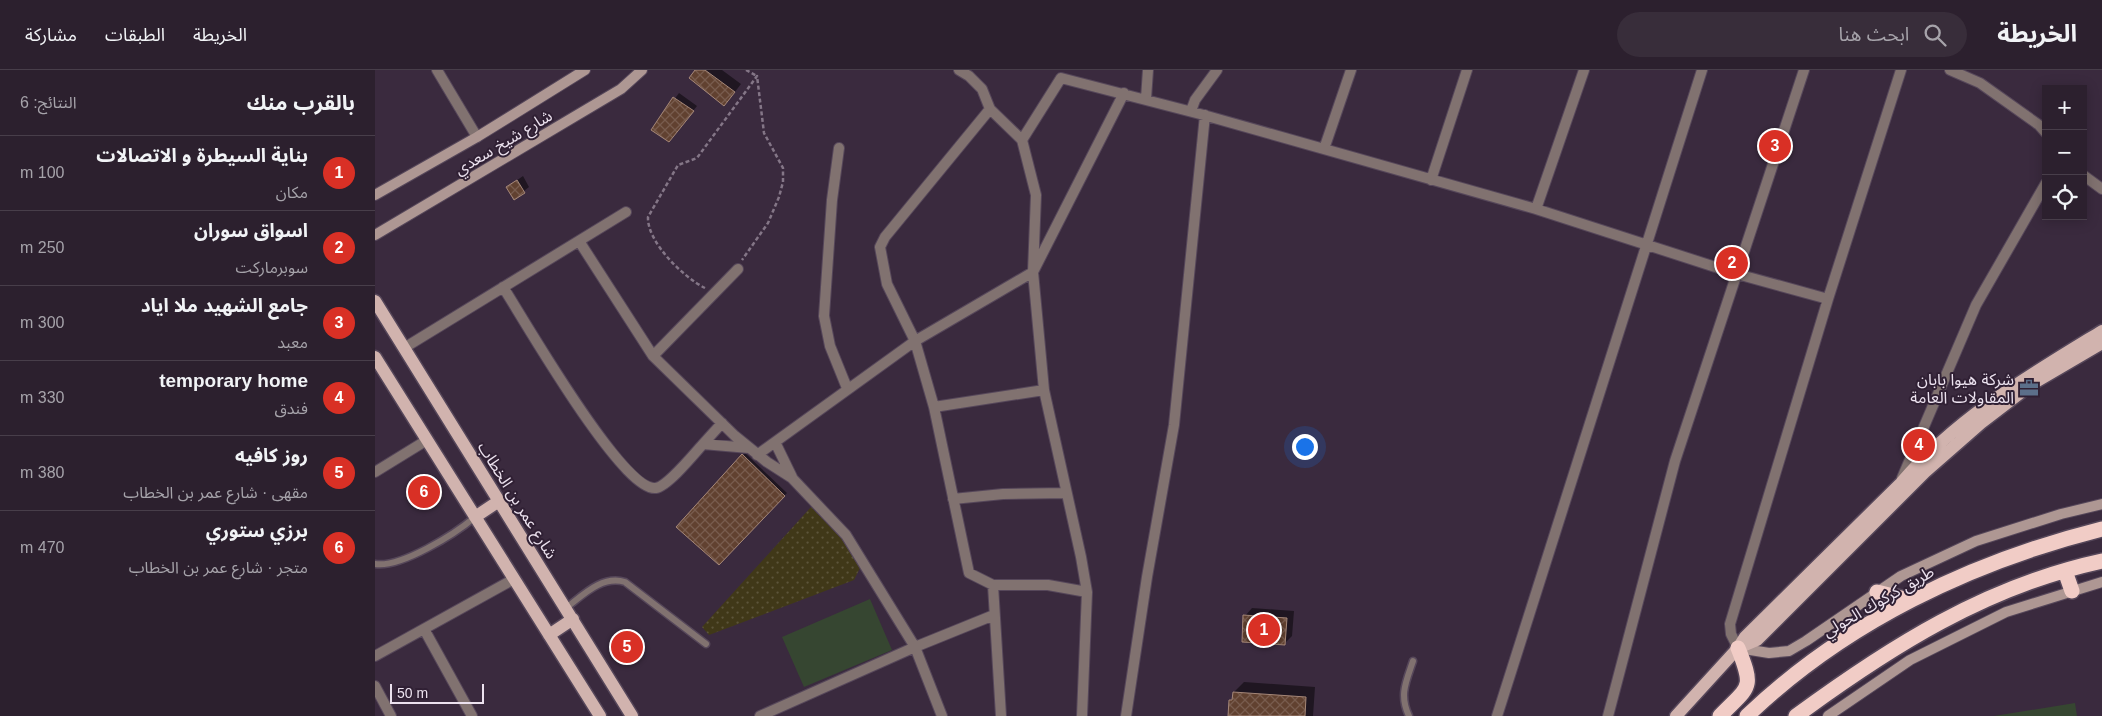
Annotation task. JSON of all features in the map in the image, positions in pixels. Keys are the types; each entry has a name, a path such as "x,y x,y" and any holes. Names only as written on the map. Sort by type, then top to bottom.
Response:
{"highway":[{"name":"طريق كركوك الحولي","path":"1747,716 1779,685 1821,655 1909,600 1988,564 2028,550 2102,529"},
{"path":"1796,716 1847,678 1924,630 1993,596 2065,571 2102,561"},
{"path":"2065,571 2073,591"},
{"path":"1877,592 1909,600"},
{"path":"1720,716 1743,695 1747,688 1748,672 1739,648"}],"main road":[{"name":"شارع شيخ سعدي","path":"375,195 477,137 585,70"},
{"name":"شارع شيخ سعدي","path":"375,235 621,89 642,70"},
{"name":"شارع عمر بن الخطاب","path":"375,301 632,716"},
{"path":"1676,716 1739,648 1745,637 1936,447 1994,398 2102,331"},
{"path":"1739,648 1757,640 1925,472 1981,423 2032,384 2102,343"},
{"path":"375,357 599,716"},
{"path":"475,517 499,501"},
{"path":"1739,648 1769,653 1789,651 1901,576 1976,541 2061,514 2102,504"},
{"path":"1828,716 1910,660 2006,612 2102,582"},
{"path":"549,635 573,619"}],"street":[{"path":"437,70 477,137"},
{"path":"959,70 969,76 982,89 990,110 1022,140 1036,195 1033,272 1044,390 1087,592 1082,716"},
{"path":"1146,99 1149,70"},
{"path":"1191,111 1195,100 1217,70"},
{"path":"1324,149 1351,70"},
{"path":"1431,180 1467,70"},
{"path":"1536,209 1584,70"},
{"path":"1497,716 1702,70"},
{"path":"1608,716 1675,461 1804,70"},
{"path":"1739,648 1731,634 1730,624 1901,70"},
{"path":"1950,70 1981,83 2043,130"},
{"path":"1022,140 1061,78 1191,111 1536,209 1737,274 1829,299"},
{"path":"703,444 753,452 775,442 847,388 915,341 1033,272 1124,93"},
{"path":"990,110 885,237 880,248 887,284 915,341 934,407 969,573 993,584 1048,585 1087,592"},
{"path":"1126,716 1147,577 1174,425 1205,115"},
{"path":"839,148 832,200 825,316 830,346 847,388"},
{"path":"2087,178 2102,189"},
{"path":"1901,483 1976,305 2042,190"},
{"path":"404,348 626,212"},
{"path":"579,241 653,356 753,452 792,478 845,535 915,647 942,716"},
{"path":"653,356 738,267"},
{"path":"503,287 580,412 622,463 643,485 655,489 664,486 721,423"},
{"path":"934,407 1044,390"},
{"path":"375,472 427,440"},
{"path":"775,442 792,478"},
{"path":"953,499 1003,494 1066,493"},
{"path":"375,656 514,579"},
{"path":"993,584 1001,716"},
{"path":"759,716 915,647 994,615"},
{"path":"424,629 472,716"},
{"path":"375,686 391,716"}],"lane":[{"path":"375,564 384,565 428,548 458,532 475,517"},
{"path":"566,608 601,583 619,580 625,582 706,644"},
{"path":"1409,716 1404,705 1403,691 1413,661"}],"path":[{"path":"746,70 757,76"},
{"path":"738,267 768,223 783,182 783,168 764,133 757,76"},
{"path":"708,289 684,273 663,253 654,242 648,225 648,217 678,165 697,158 757,76"}],"sand":[{"path":"811,507 841,538 860,568 854,580 709,635 702,627"}],"green space":[{"path":"870,599 892,650 804,687 782,637"},
{"path":"2075,703 2077,716 1994,716"}],"building":[{"path":"695,70 705,70 735,92 724,106 689,78"},
{"path":"673,97 694,111 669,142 651,130"},
{"path":"517,180 525,193 514,200 506,187"},
{"path":"742,454 785,496 719,565 676,527"},
{"path":"1243,615 1287,618 1285,645 1242,642"},
{"path":"1233,692 1306,697 1305,716 1228,716 1229,700 1232,700"}],"place":[{"name":"جامع الشهيد ملا اياد","path":"1775,146"},
{"name":"اسواق سوران","path":"1732,263"},
{"name":"شركة هيوا بابان المقاولات العامة","path":"2029,388"},
{"name":"temporary home","path":"1919,445"},
{"name":"برزي ستوري","path":"424,492"},
{"name":"بناية السيطرة و الاتصالات","path":"1264,630"},
{"name":"روز كافيه","path":"627,647"}]}
